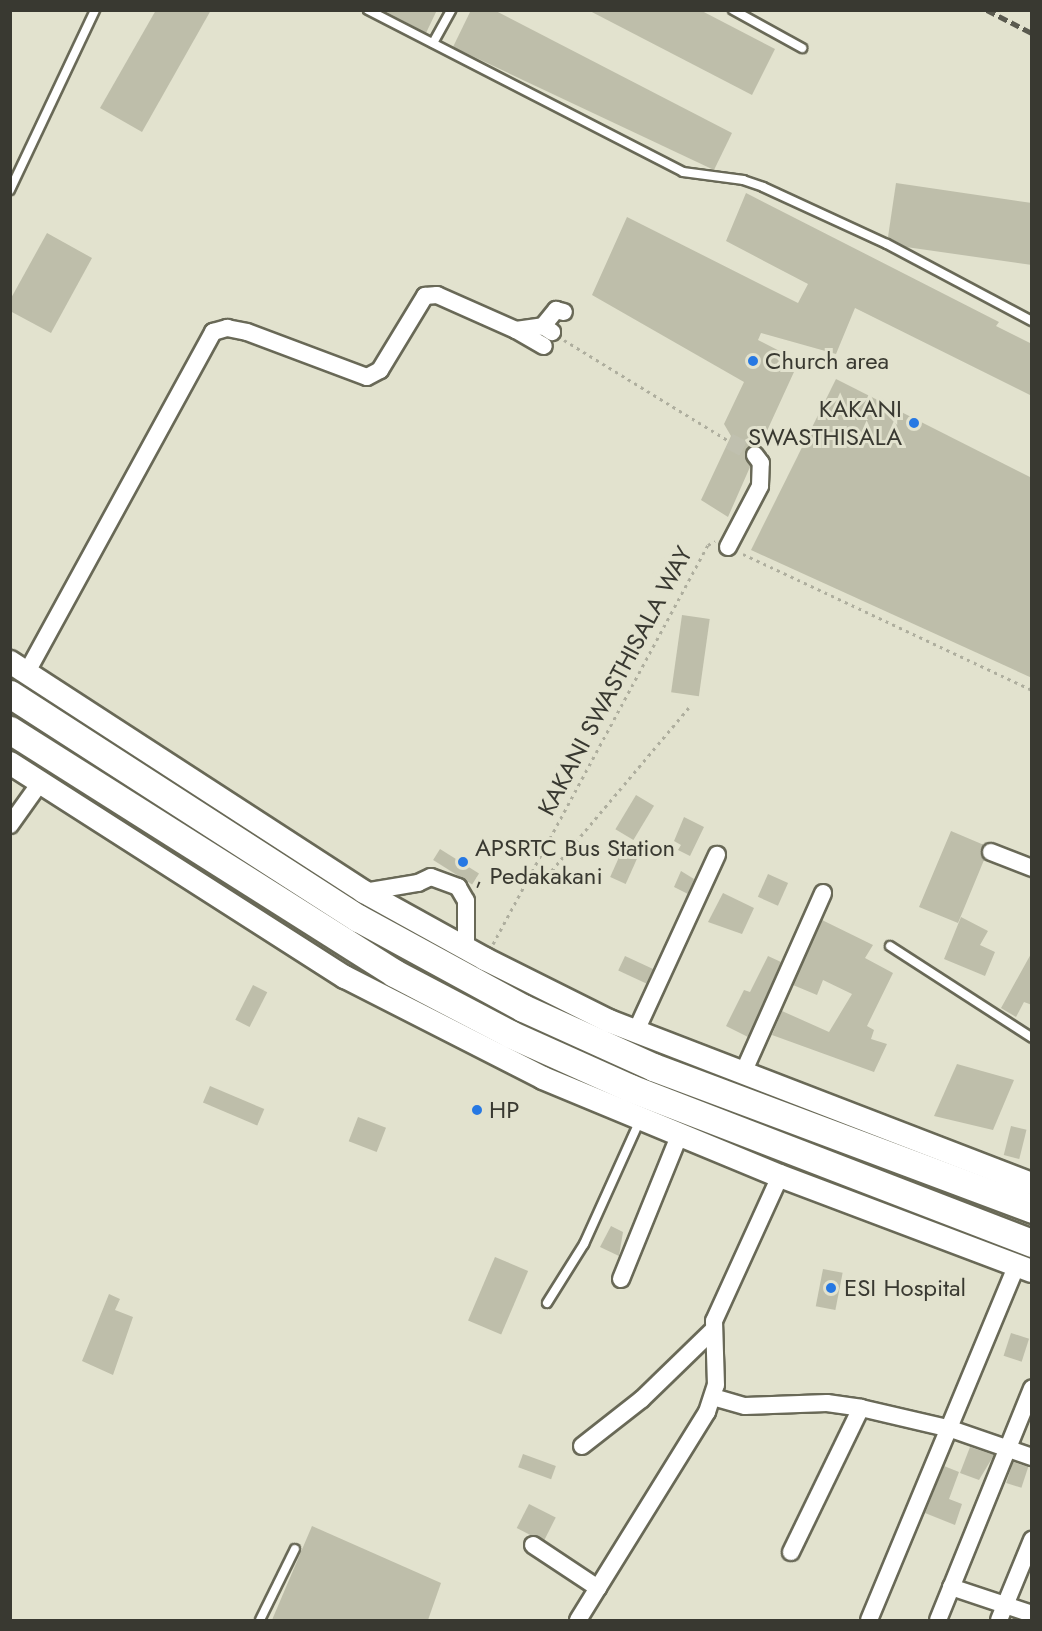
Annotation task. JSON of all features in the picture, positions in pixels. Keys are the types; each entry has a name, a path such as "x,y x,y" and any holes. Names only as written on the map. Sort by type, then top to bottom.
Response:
{"highway":[{"path":"10,694 358,918 524,1008 653,1067 1032,1209"},
{"path":"10,730 394,973 510,1034 630,1089 1032,1243"}],"main road":[{"path":"19,667 364,891 476,954 636,1031 1032,1184"},
{"path":"10,763 345,976 543,1078 780,1176 1024,1268"}],"street":[{"path":"19,667 213,332 227,328 247,332 367,377 380,370 425,296 437,295 516,330 546,335 555,310 564,312"},
{"path":"728,547 760,486 761,463 755,455"},
{"path":"10,825 40,783"},
{"path":"992,852 1032,868"},
{"path":"636,1031 717,855"},
{"path":"364,891 418,883 431,877 458,887 466,902 476,954"},
{"path":"743,1073 824,893"},
{"path":"621,1279 679,1136"},
{"path":"578,1620 679,1461 713,1397 717,1362 713,1330 716,1315 780,1176"},
{"path":"869,1620 951,1429 1024,1268"},
{"path":"582,1446 642,1399 713,1330"},
{"path":"938,1620 1032,1389"},
{"path":"713,1397 745,1406 827,1403 861,1408 951,1429 1032,1457"},
{"path":"791,1552 861,1408"},
{"path":"1002,1613 1032,1540"},
{"path":"533,1545 598,1588"},
{"path":"951,1587 1002,1613 1032,1614"}],"lane":[{"path":"10,190 95,10"},
{"path":"368,10 683,172 763,186 887,244 1032,321"},
{"path":"433,43 451,10"},
{"path":"733,10 802,48"},
{"path":"890,946 1032,1038"},
{"path":"547,1303 584,1244 640,1120"},
{"path":"260,1620 295,1549"}],"path":[{"path":"546,335 729,441"},
{"name":"KAKANI SWASTHISALA WAY","path":"476,954 527,879 708,545 715,541 728,547"},
{"path":"728,547 1032,690"},
{"path":"527,879 542,882 690,706"}],"building":[{"path":"156,10 211,10 142,132 100,108"},
{"path":"383,10 437,10 426,33"},
{"path":"471,10 494,10 732,133 714,170 453,47"},
{"path":"588,10 700,10 775,49 752,95"},
{"path":"896,183 1032,203 1032,265 906,247 888,237"},
{"path":"746,193 999,322 996,326 1032,344 1032,396 855,308 836,354 761,333 758,340 799,361 760,446 746,450 750,467 728,517 701,500 731,436 724,424 744,382 592,295 627,217 798,303 808,284 726,241"},
{"path":"47,233 92,258 51,333 10,311 10,300"},
{"path":"836,379 1032,478 1032,678 751,550"},
{"path":"682,615 710,619 699,696 671,692"},
{"path":"636,795 654,806 633,840 615,829"},
{"path":"684,817 704,827 690,856 678,850 681,845 674,841"},
{"path":"951,831 984,845 981,853 984,860 958,923 919,907"},
{"path":"624,846 640,853 626,884 610,877"},
{"path":"440,849 479,873 472,884 433,860"},
{"path":"681,871 694,879 688,894 674,887"},
{"path":"768,874 788,883 778,906 758,897"},
{"path":"723,893 754,908 742,934 708,922"},
{"path":"961,917 988,931 980,945 995,952 985,976 944,959"},
{"path":"822,920 873,945 865,958 893,973 867,1026 874,1030 871,1039 887,1044 874,1072 772,1035 782,1011 829,1032 852,994 823,980 817,995 793,985"},
{"path":"1032,952 1032,1005 1024,1002 1016,1017 1001,1008"},
{"path":"625,956 653,969 646,984 618,971"},
{"path":"768,956 781,962 748,1037 726,1026 744,990 750,992"},
{"path":"253,985 267,992 250,1027 235,1020"},
{"path":"957,1064 1014,1080 993,1130 934,1116"},
{"path":"210,1086 264,1109 257,1126 203,1103"},
{"path":"358,1117 386,1128 377,1152 349,1141"},
{"path":"1011,1126 1027,1130 1019,1159 1004,1155"},
{"path":"611,1226 623,1232 619,1256 600,1247"},
{"path":"495,1257 528,1271 501,1335 468,1321"},
{"path":"823,1269 843,1273 835,1310 816,1306"},
{"path":"109,1294 120,1299 115,1310 133,1317 113,1375 82,1361"},
{"path":"1011,1333 1029,1339 1022,1362 1004,1356"},
{"path":"970,1447 994,1455 979,1480 960,1473"},
{"path":"523,1454 556,1466 551,1479 518,1467"},
{"path":"1013,1462 1028,1467 1021,1488 1006,1483"},
{"path":"944,1466 959,1472 949,1499 962,1504 955,1525 925,1513"},
{"path":"529,1504 556,1518 543,1542 517,1528"},
{"path":"312,1526 441,1583 428,1620 272,1620"}],"tunnel":[{"path":"729,441 755,455"}],"railway":[{"path":"987,10 1032,33"}],"place":[{"name":"Church area","path":"753,361"},
{"name":"KAKANI SWASTHISALA","path":"914,423"},
{"name":"APSRTC Bus Station , Pedakakani","path":"463,862"},
{"name":"HP","path":"477,1110"},
{"name":"ESI Hospital","path":"831,1288"}]}
